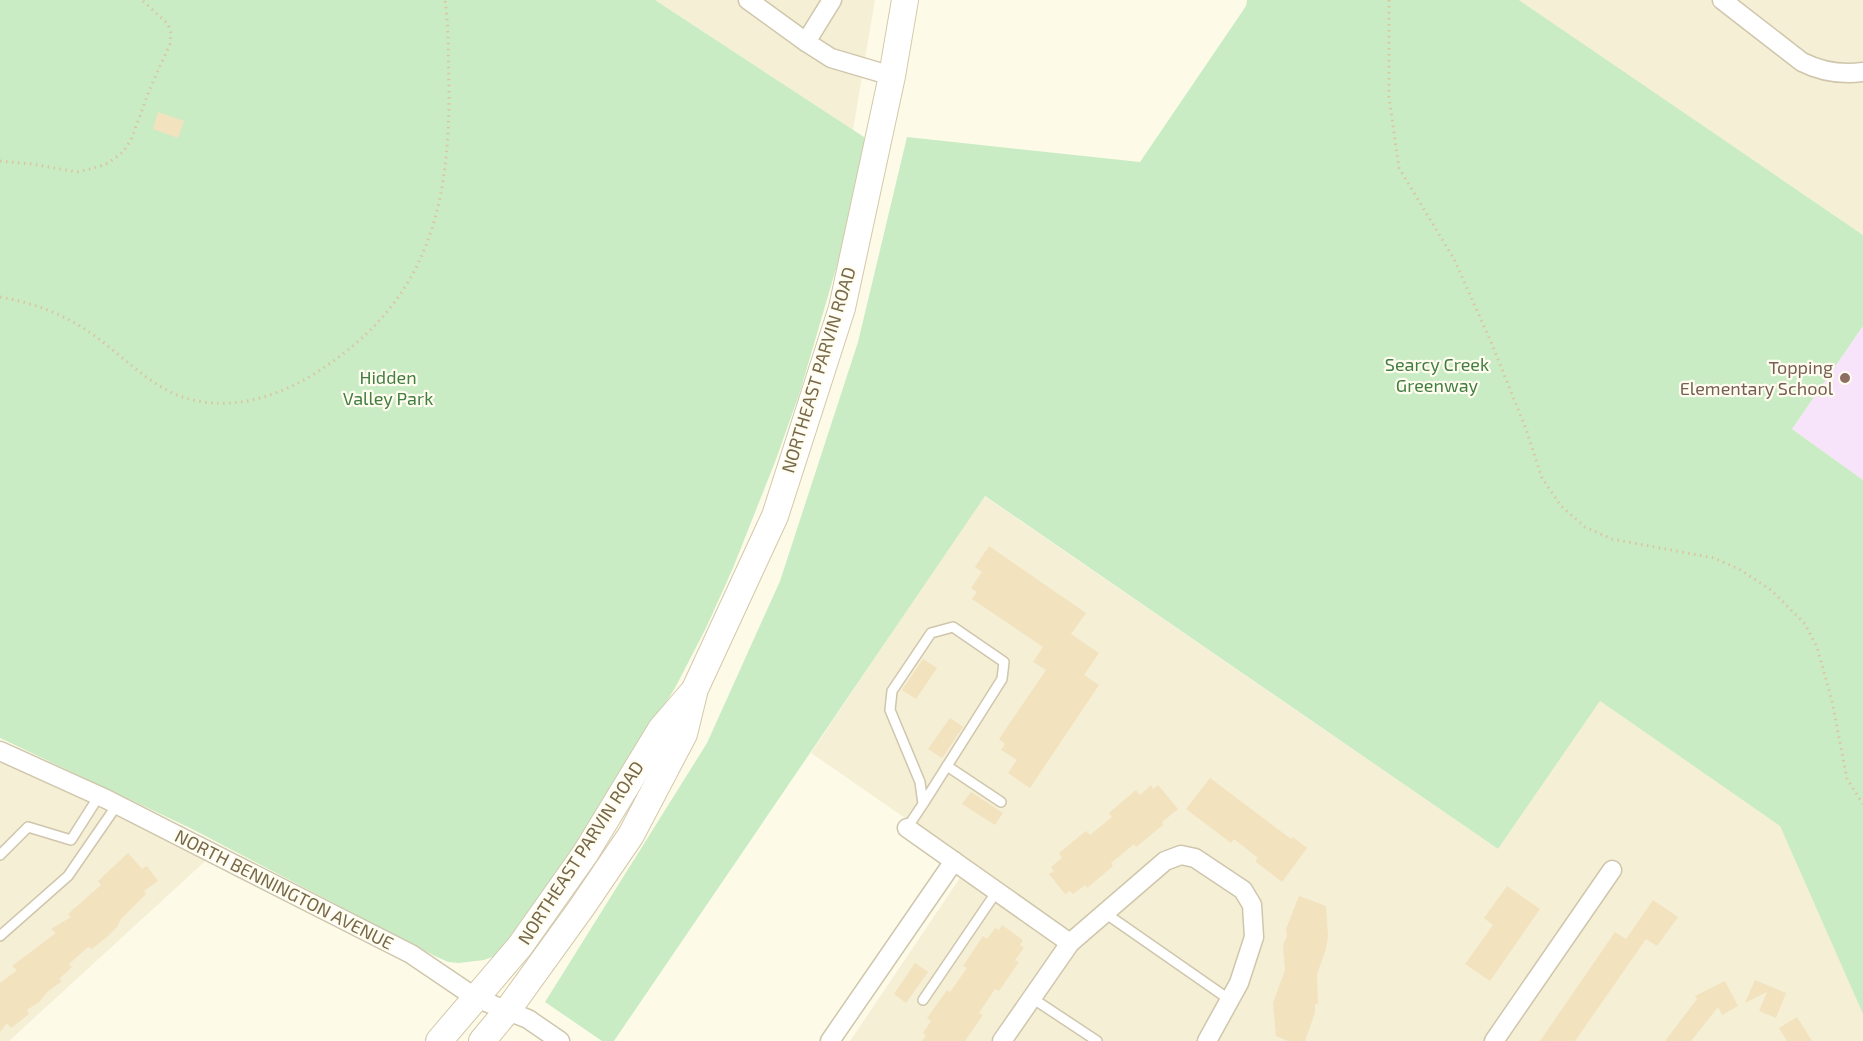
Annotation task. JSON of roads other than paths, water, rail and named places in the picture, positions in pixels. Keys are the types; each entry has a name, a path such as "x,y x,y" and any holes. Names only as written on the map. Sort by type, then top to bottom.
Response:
{"main road":[{"name":"NORTHEAST PARVIN ROAD","path":"482,1041 507,1011 582,907 630,835 684,734 695,689 775,516 838,319 892,76 905,0"},
{"name":"NORTHEAST PARVIN ROAD","path":"438,1041 520,946 585,854 661,729 695,689"}],"street":[{"path":"806,42 832,0"},
{"path":"751,1 831,58 892,76"},
{"path":"1729,2 1802,62 1812,67 1843,73 1863,72"},
{"name":"NORTH BENNINGTON AVENUE","path":"0,751 99,796 411,954 476,998 528,1019 560,1041"},
{"path":"908,828 1070,943"},
{"path":"1002,1041 1070,943 1165,861 1181,855 1195,858 1243,890 1252,905 1254,937 1239,983 1207,1041"},
{"path":"830,1041 954,861"},
{"path":"1494,1041 1612,870"}],"lane":[{"path":"908,828 1002,679 1004,662 953,627 931,633 892,691 890,711 920,783 923,804"},
{"path":"947,766 1001,802"},
{"path":"0,855 28,827 71,840 99,796"},
{"path":"0,936 68,876 117,805"},
{"path":"923,1000 997,891"},
{"path":"1105,913 1230,1000"},
{"path":"1032,998 1097,1041"}],"place":[{"name":"Topping Elementary School","path":"1845,378"}],"park label":[{"name":"Searcy Creek Greenway","path":"1437,376"},
{"name":"Hidden Valley Park","path":"388,388"}]}
